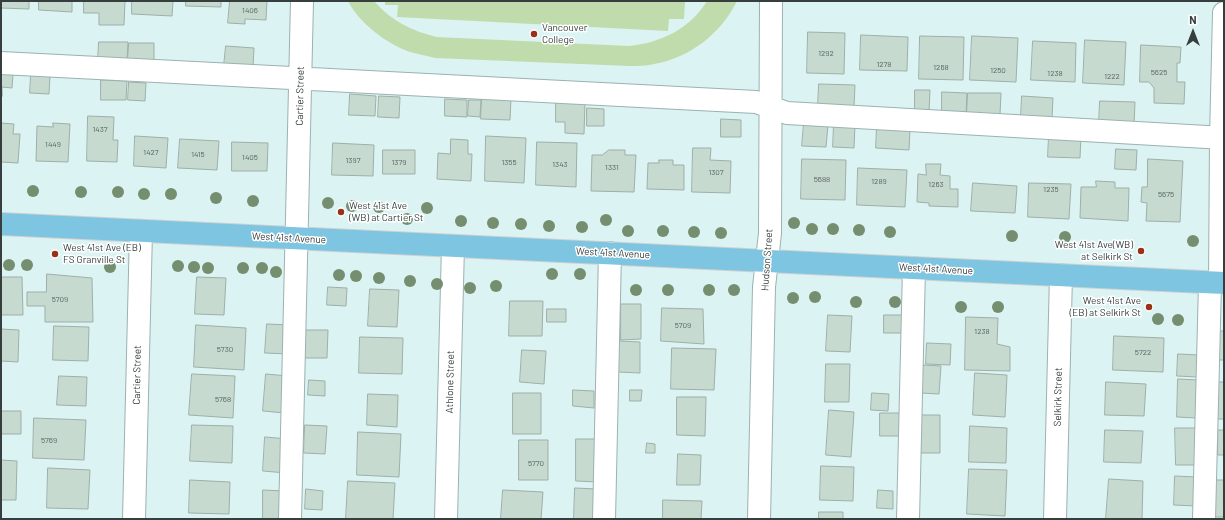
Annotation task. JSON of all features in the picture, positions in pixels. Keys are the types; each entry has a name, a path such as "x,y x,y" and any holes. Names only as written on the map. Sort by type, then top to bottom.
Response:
{"main road":[{"name":"West 41st Avenue","path":"1,224 1218,283"}],"street":[{"name":"Cartier Street","path":"290,519 302,1"},
{"name":"Hudson Street","path":"759,519 764,287 770,233 771,1"},
{"path":"1204,519 1218,283 1224,13"},
{"path":"1,63 756,102 787,112 1222,138"},
{"name":"Cartier Street","path":"134,519 141,231"},
{"name":"Athlone Street","path":"446,519 453,246"},
{"path":"604,519 610,253"},
{"path":"908,519 914,268"},
{"name":"Selkirk Street","path":"1055,519 1061,275"}],"green space":[{"path":"348,1 374,1 395,20 402,24 419,32 437,37 629,46 652,42 673,33 692,19 707,1 737,1 722,24 703,43 667,61 648,65 629,66 435,58 410,52 392,44 366,25"},
{"path":"385,1 685,1 684,19 669,19 668,31 397,17 398,5 385,5"}],"building":[{"path":"1,1 29,1 29,9 1,8"},
{"path":"39,1 72,1 72,12 39,10"},
{"path":"84,1 125,1 124,25 99,25 99,13 84,13"},
{"path":"132,1 173,1 172,16 132,14"},
{"path":"186,1 221,1 221,7 186,6"},
{"path":"230,1 267,1 266,20 245,19 245,24 228,23"},
{"path":"808,32 845,33 844,74 807,73"},
{"path":"861,35 908,37 907,71 860,70"},
{"path":"920,36 964,37 963,80 919,79"},
{"path":"972,36 1018,38 1016,82 970,80"},
{"path":"1085,40 1126,42 1124,85 1083,83"},
{"path":"1033,41 1076,43 1075,82 1031,80"},
{"path":"99,42 128,42 127,61 98,61"},
{"path":"129,43 154,43 154,62 128,61"},
{"path":"1141,45 1181,47 1180,63 1177,63 1177,82 1185,82 1184,104 1154,103 1154,88 1149,82 1140,82"},
{"path":"226,46 254,48 253,68 224,66"},
{"path":"1,74 13,74 12,88 2,87 2,96"},
{"path":"31,75 50,76 49,94 30,93"},
{"path":"101,80 127,81 126,100 101,100"},
{"path":"129,82 146,83 145,101 128,100"},
{"path":"819,84 855,85 854,107 818,106"},
{"path":"915,90 930,90 929,112 915,111"},
{"path":"942,92 967,93 966,114 942,113"},
{"path":"968,93 1001,93 1000,115 967,114"},
{"path":"350,94 376,96 375,116 349,115"},
{"path":"379,96 400,97 399,118 378,117"},
{"path":"1022,96 1053,98 1052,118 1021,116"},
{"path":"482,97 511,98 510,120 481,119"},
{"path":"445,99 467,100 467,117 445,116"},
{"path":"469,100 481,100 480,117 468,116"},
{"path":"1100,101 1135,102 1134,125 1099,123"},
{"path":"556,102 585,103 584,134 565,133 565,122 556,122"},
{"path":"587,108 604,109 604,126 587,126"},
{"path":"88,116 114,117 113,140 118,140 117,162 87,161"},
{"path":"721,119 741,120 741,137 721,137"},
{"path":"1,123 14,124 13,134 20,134 18,163 1,162"},
{"path":"53,123 70,124 68,162 36,161 37,126 53,127"},
{"path":"804,123 828,125 826,147 802,146"},
{"path":"834,124 855,125 854,148 833,147"},
{"path":"877,127 910,129 909,150 876,148"},
{"path":"1049,135 1081,136 1080,158 1048,157"},
{"path":"135,136 168,138 166,168 134,166"},
{"path":"486,136 526,138 524,183 485,181"},
{"path":"180,139 219,141 217,170 178,168"},
{"path":"451,139 468,140 468,154 472,154 471,181 437,179 438,153 450,154"},
{"path":"232,142 268,143 267,171 232,171"},
{"path":"537,142 577,143 576,187 536,185"},
{"path":"333,143 374,145 373,176 332,175"},
{"path":"693,148 711,148 710,160 731,161 730,193 692,192"},
{"path":"1116,149 1137,150 1136,170 1115,169"},
{"path":"383,150 415,150 415,174 383,174"},
{"path":"609,150 625,150 625,155 636,155 634,192 591,191 592,155 602,155"},
{"path":"802,159 846,160 845,200 801,199"},
{"path":"1148,159 1183,161 1180,222 1146,221 1147,203 1141,202 1142,187 1147,187"},
{"path":"659,160 673,160 673,165 684,165 684,190 647,189 648,163 659,163"},
{"path":"926,164 941,164 940,175 950,176 950,189 958,189 958,207 929,206 929,203 917,202 918,174 926,175"},
{"path":"858,168 907,170 905,207 857,205"},
{"path":"1096,181 1115,182 1115,188 1129,188 1128,221 1080,218 1081,187 1096,187"},
{"path":"973,183 1017,186 1015,213 971,211"},
{"path":"1029,183 1071,184 1069,219 1028,217"},
{"path":"47,274 92,278 93,322 45,322 45,306 27,306 27,292 46,292"},
{"path":"1,277 22,277 23,315 1,315"},
{"path":"197,277 226,278 224,315 195,314"},
{"path":"328,287 347,288 346,306 327,305"},
{"path":"370,289 399,290 397,327 368,326"},
{"path":"510,301 543,301 542,336 509,336"},
{"path":"621,304 641,304 641,339 621,340"},
{"path":"662,308 703,309 704,344 661,341"},
{"path":"547,309 566,309 566,322 547,322"},
{"path":"828,315 852,316 850,352 826,351"},
{"path":"884,315 906,315 906,333 884,333"},
{"path":"966,317 998,318 997,344 1010,347 1010,371 965,370"},
{"path":"267,324 290,325 288,354 265,353"},
{"path":"196,325 246,328 244,370 194,367"},
{"path":"54,326 89,327 88,361 53,360"},
{"path":"1,329 19,330 18,362 1,361"},
{"path":"306,330 328,330 327,358 305,358"},
{"path":"1219,331 1224,331 1224,360 1218,360"},
{"path":"1114,336 1164,338 1163,372 1113,370"},
{"path":"360,337 403,338 402,374 359,373"},
{"path":"619,341 640,342 640,373 618,372"},
{"path":"927,343 951,344 950,365 926,364"},
{"path":"672,348 716,349 714,390 671,389"},
{"path":"522,350 546,351 544,384 520,382"},
{"path":"1178,354 1199,355 1198,377 1177,376"},
{"path":"826,364 850,364 849,402 825,402"},
{"path":"923,365 941,366 939,394 921,393"},
{"path":"975,373 1007,375 1005,417 973,415"},
{"path":"192,374 235,376 233,418 189,415"},
{"path":"266,374 288,376 285,413 263,411"},
{"path":"59,376 87,377 86,406 57,405"},
{"path":"1178,379 1198,380 1197,418 1177,417"},
{"path":"309,380 325,381 325,396 308,395"},
{"path":"1106,382 1146,384 1144,416 1105,415"},
{"path":"1216,382 1224,382 1224,419 1217,419"},
{"path":"573,390 594,391 594,408 573,406"},
{"path":"630,390 642,390 641,401 630,401"},
{"path":"513,393 541,393 541,434 513,434"},
{"path":"872,393 889,394 888,411 871,410"},
{"path":"368,394 398,395 397,427 367,425"},
{"path":"677,397 706,397 705,436 677,435"},
{"path":"829,410 854,412 851,457 826,455"},
{"path":"1,411 21,411 21,434 1,434"},
{"path":"880,413 902,413 901,436 880,436"},
{"path":"919,415 940,415 940,453 919,453"},
{"path":"34,418 86,420 84,460 33,458"},
{"path":"192,425 233,426 232,463 190,461"},
{"path":"305,425 327,426 325,454 304,453"},
{"path":"970,426 1007,428 1006,463 969,462"},
{"path":"1175,428 1198,428 1198,465 1176,465"},
{"path":"1105,430 1143,431 1141,463 1104,462"},
{"path":"1218,430 1224,430 1224,455 1218,455"},
{"path":"358,432 401,434 399,477 357,475"},
{"path":"265,437 288,439 286,473 263,471"},
{"path":"576,439 598,439 598,482 576,481"},
{"path":"519,440 548,440 548,480 519,480"},
{"path":"647,443 655,444 655,453 646,453"},
{"path":"678,454 701,455 700,485 677,485"},
{"path":"1,460 17,461 16,500 1,500"},
{"path":"821,466 854,467 853,501 820,500"},
{"path":"48,468 90,470 88,509 47,508"},
{"path":"969,469 1007,470 1005,516 967,514"},
{"path":"1175,476 1196,477 1195,506 1174,505"},
{"path":"1109,479 1143,481 1142,519 1106,519"},
{"path":"190,480 230,482 229,514 189,513"},
{"path":"1215,480 1224,480 1224,517 1215,517"},
{"path":"348,481 395,483 393,519 346,519"},
{"path":"575,488 597,489 596,519 574,519"},
{"path":"306,489 323,491 322,510 305,509"},
{"path":"263,490 285,491 285,519 263,519"},
{"path":"503,490 543,492 541,519 501,519"},
{"path":"878,490 893,491 893,509 877,508"},
{"path":"663,500 702,501 701,519 663,519"},
{"path":"819,512 843,512 843,519 819,519"}],"place":[{"name":"Vancouver College","path":"534,34"},
{"name":"West 41st Ave (WB) at Cartier St","path":"341,212"},
{"name":"West 41st Ave(WB) at Selkirk St","path":"1141,251"},
{"name":"West 41st Ave (EB) FS Granville St","path":"55,254"},
{"name":"West 41st Ave (EB) at Selkirk St","path":"1149,307"}]}
